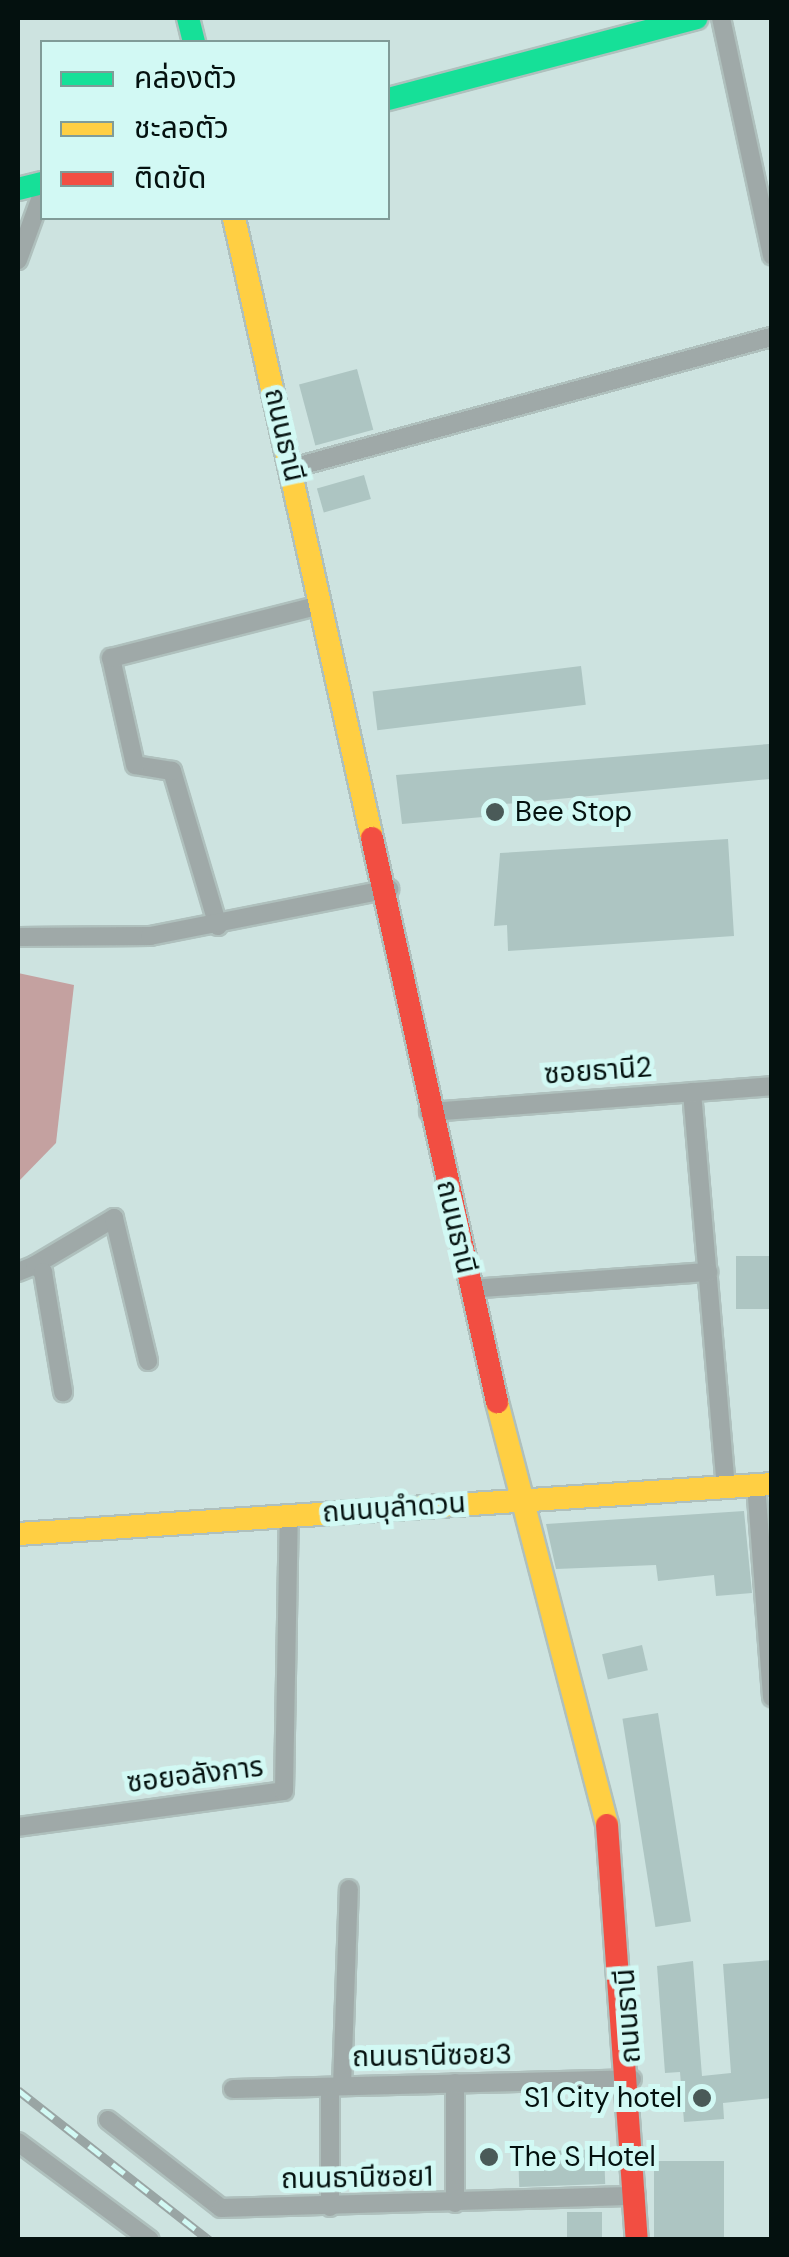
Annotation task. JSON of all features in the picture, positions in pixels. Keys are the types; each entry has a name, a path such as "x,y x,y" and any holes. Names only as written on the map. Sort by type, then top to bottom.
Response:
{"street":[{"path":"390,97 697,18"},
{"path":"721,18 772,256"},
{"path":"18,260 40,200"},
{"name":"ถนนธานี","path":"234,220 389,889 430,1112 519,1500 603,1799 632,2079 637,2240"},
{"path":"292,468 772,337"},
{"path":"218,926 172,771 135,765 111,658 322,605"},
{"path":"18,937 218,926 389,889"},
{"name":"ซอยธานี2","path":"430,1112 772,1086"},
{"path":"692,1092 726,1486"},
{"path":"63,1392 26,1268 114,1218 148,1361"},
{"path":"470,1289 708,1272"},
{"path":"764,1484 772,1697"},
{"name":"ถนนบุลำดวน","path":"18,1534 764,1484"},
{"name":"ซอยอลังการ","path":"18,1827 284,1791 289,1515"},
{"path":"330,2208 349,1889"},
{"name":"ถนนธานีซอย3","path":"232,2089 632,2079"},
{"path":"455,2083 455,2203"},
{"name":"ถนนธานีซอย1","path":"108,2120 221,2208 330,2208 636,2196"},
{"path":"18,2142 150,2240"}],"shaded area":[{"path":"18,973 74,985 56,1143 18,1182"}],"building":[{"path":"357,369 373,430 315,445 299,385"},
{"path":"364,475 371,499 324,513 317,489"},
{"path":"581,666 586,705 377,730 373,692"},
{"path":"769,744 770,779 483,806 483,817 402,824 396,775"},
{"path":"728,839 734,936 508,951 507,925 494,926 500,853"},
{"path":"736,1256 772,1256 772,1309 736,1309"},
{"path":"744,1511 752,1593 716,1596 714,1575 658,1581 656,1565 556,1569 546,1524"},
{"path":"642,1645 648,1670 608,1680 602,1654"},
{"path":"658,1713 691,1921 655,1927 622,1719"},
{"path":"772,1960 772,2098 723,2103 724,2119 684,2122 680,2072 665,2073 657,1966 693,1961 702,2076 731,2073 723,1964"},
{"path":"604,2149 605,2184 519,2187 518,2152"},
{"path":"654,2161 724,2161 724,2237 654,2237"},
{"path":"567,2212 602,2212 602,2240 567,2240"}],"railway":[{"path":"18,2090 209,2240"}],"traffic: fast":[{"path":"188,18 194,40"},
{"path":"390,98 697,18"},
{"path":"18,189 40,184"}],"traffic: slow":[{"path":"234,220 372,838"},
{"path":"497,1402 607,1825"},
{"path":"18,1534 772,1484"}],"traffic: jam":[{"path":"372,838 497,1402"},
{"path":"607,1825 637,2240"}],"place":[{"name":"Bee Stop","path":"495,812"},
{"name":"S1 City hotel","path":"702,2098"},
{"name":"The S Hotel","path":"489,2157"}]}
